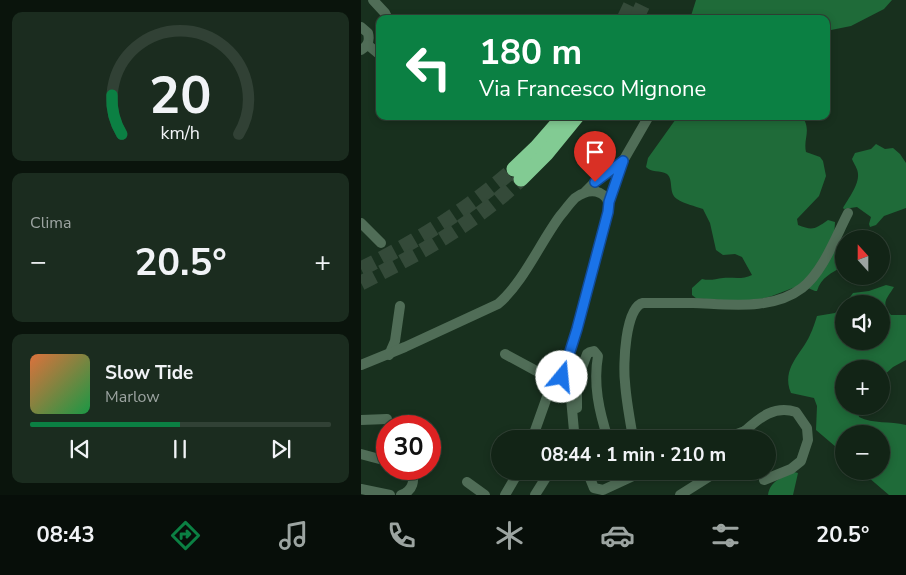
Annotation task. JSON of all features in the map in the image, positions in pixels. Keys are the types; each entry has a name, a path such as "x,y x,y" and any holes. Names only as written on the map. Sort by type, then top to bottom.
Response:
{"highway":[{"path":"561,120 517,174 546,154 574,120"}],"street":[{"path":"373,0 386,15"},
{"path":"361,27 368,33 369,41 364,47 376,53"},
{"path":"536,430 558,378 586,295 609,202 623,161 647,120"},
{"path":"361,365 389,355 498,304 508,295 553,226 575,198 623,161"},
{"path":"585,192 595,191 603,194 609,202"},
{"path":"632,430 624,365 632,313 636,307 643,303 757,304 776,300 803,288 831,250 848,213"},
{"path":"361,223 381,243"},
{"path":"389,355 395,341 400,306"},
{"path":"572,418 577,409 577,381 587,354 594,352 598,356 595,371 596,389 606,430"},
{"path":"505,354 558,378 567,380 570,387 573,430"},
{"path":"751,430 762,416 776,410 787,409 796,412 807,428 808,440 801,461 791,469 776,475"},
{"path":"361,420 376,419"},
{"path":"361,454 376,458"},
{"path":"401,495 411,488 413,480"},
{"path":"505,495 514,480"},
{"path":"535,495 544,480"},
{"path":"591,480 594,488 603,490 625,480"},
{"path":"680,495 704,480"},
{"path":"467,482 485,495"},
{"path":"361,490 390,495"}],"green space":[{"path":"696,0 892,0 884,9 851,26 830,30 830,15 691,15"},
{"path":"675,120 804,120 807,130 806,152 820,157 823,161 826,176 819,196 797,219 798,225 811,228 817,227 828,220 835,222 835,271 821,282 817,291 801,285 755,300 697,299 692,295 692,288 702,279 741,278 752,275 742,257 735,254 723,255 716,250 710,223 703,209 677,199 674,196 667,174 650,170 646,167 648,158"},
{"path":"876,144 885,149 893,148 906,163 906,208 884,216 876,225 870,227 871,217 857,207 843,208 858,178 852,159 855,153 871,149"},
{"path":"886,285 894,287 889,295 852,295 853,293 869,291"},
{"path":"835,313 835,350 890,350 890,314 906,315 906,360 890,370 890,360 835,360 835,415 859,415 859,417 876,422 906,425 906,495 889,495 872,480 890,480 890,425 835,425 835,446 816,430 817,406 814,398 791,393 788,376 790,369 810,335 817,316"},
{"path":"794,472 798,473 793,495 768,495 774,483"}],"tunnel":[{"path":"626,15 633,0"},
{"path":"638,15 645,0"},
{"path":"361,269 441,224 477,199 514,169"},
{"path":"361,283 445,237 484,210 521,179"}],"route":[{"path":"562,377 585,301 609,202 623,161 595,182"}]}
